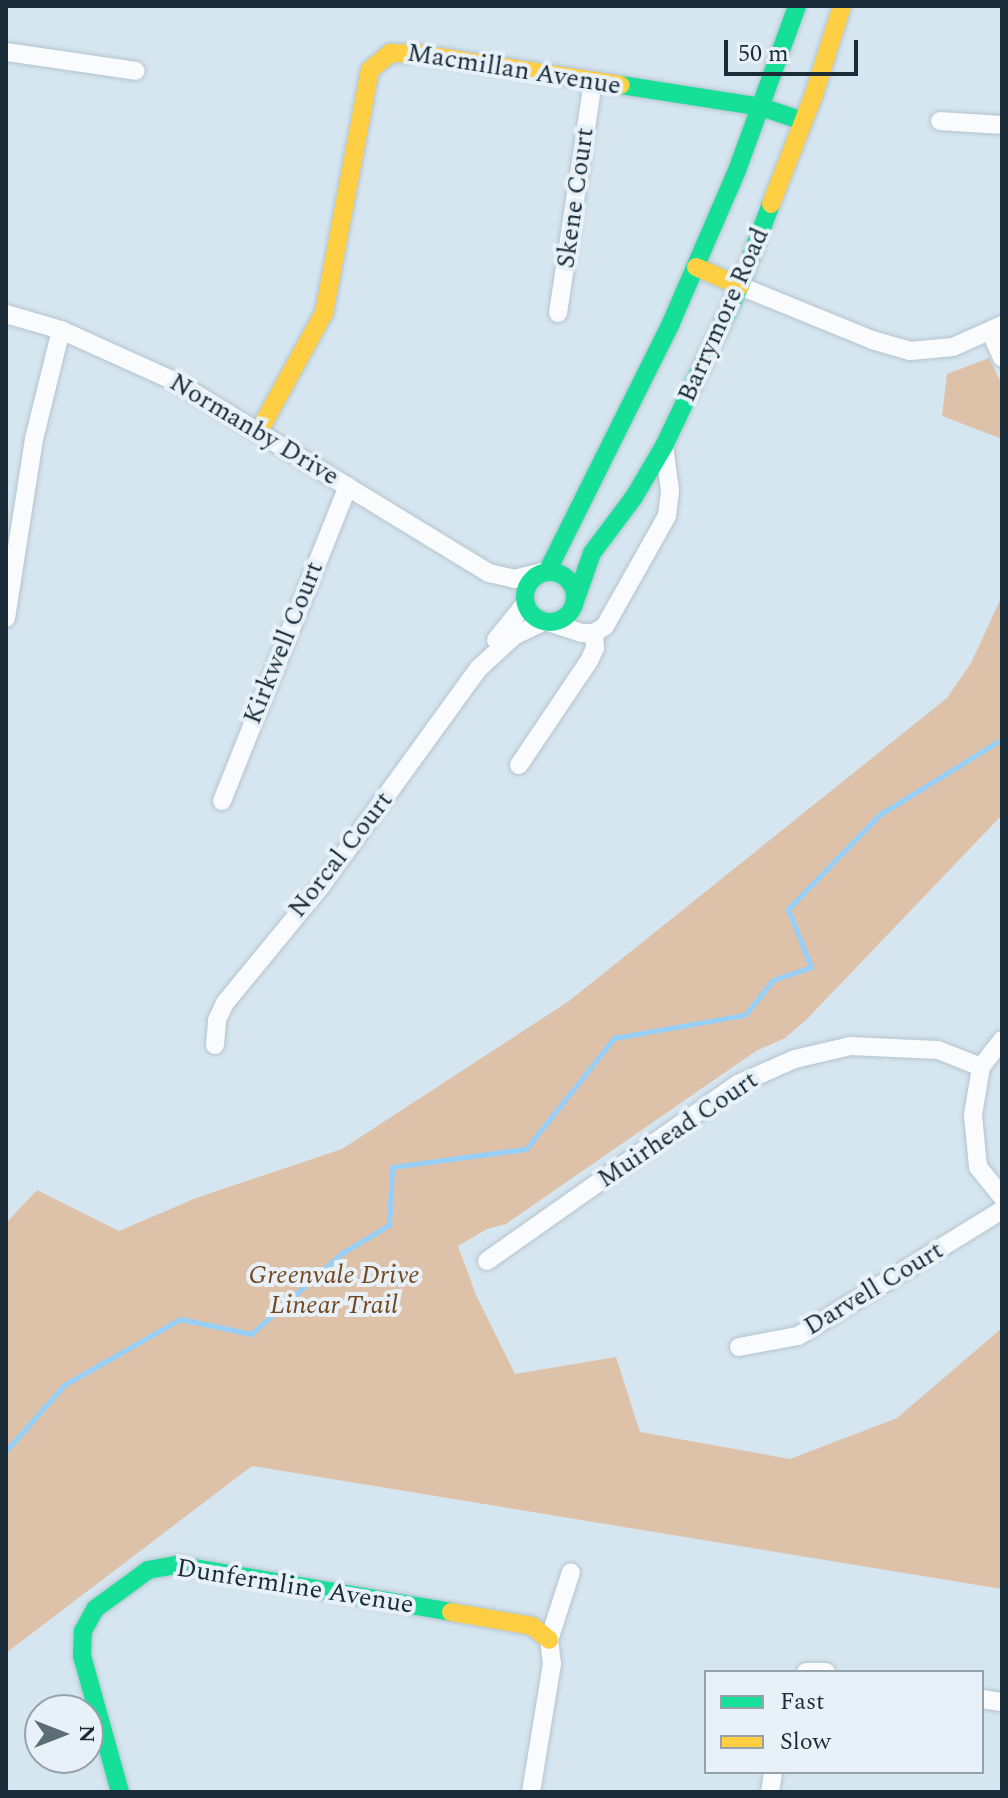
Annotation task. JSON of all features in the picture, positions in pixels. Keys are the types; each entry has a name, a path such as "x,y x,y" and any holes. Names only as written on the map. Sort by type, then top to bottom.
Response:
{"street":[{"name":"Barrymore Road","path":"545,572 638,392 696,267 761,107 797,6"},
{"name":"Barrymore Road","path":"573,607 592,553 634,497 664,446 740,286 803,121 842,6"},
{"name":"Macmillan Avenue","path":"259,431 324,313 366,84 375,64 390,53 401,51 761,107 803,121"},
{"path":"6,52 136,71"},
{"name":"Skene Court","path":"558,313 593,82"},
{"path":"940,121 1002,125"},
{"path":"696,267 872,340 910,351 953,347 996,329 1002,358"},
{"name":"Normanby Drive","path":"6,314 61,330 176,382 489,573 508,593 524,602"},
{"path":"6,618 34,439 61,330"},
{"path":"553,624 564,618 573,607 574,592 568,579 545,572 528,583 524,602 528,612 553,624 594,633 605,626 667,516 670,490 664,446"},
{"name":"Kirkwell Court","path":"222,801 348,486"},
{"name":"Normanby Drive","path":"489,573 514,579 545,572"},
{"name":"Norcal Court","path":"478,669 482,658 524,602"},
{"name":"Norcal Court","path":"215,1045 217,1020 225,1003 321,886 478,669 514,636 553,624"},
{"path":"519,765 589,661 595,648 594,633"},
{"path":"1002,1040 981,1067 973,1115 978,1167 1002,1197"},
{"name":"Muirhead Court","path":"487,1261 738,1084 795,1059 850,1046 938,1050 981,1067"},
{"name":"Darvell Court","path":"739,1347 798,1336 1002,1210"},
{"name":"Dunfermline Avenue","path":"120,1792 82,1656 83,1631 95,1609 148,1570 177,1565 532,1626 549,1640"},
{"path":"531,1792 552,1664 549,1640 571,1572"}],"green space":[{"path":"989,358 1002,385 1002,439 942,416 947,374"},
{"name":"Greenvale Drive Linear Trail","path":"1002,596 1002,815 807,1019 785,1038 756,1051 506,1224 487,1229 458,1246 476,1295 515,1374 616,1357 640,1432 790,1459 897,1418 1002,1328 1002,1589 252,1466 6,1653 6,1223 37,1190 119,1231 196,1198 342,1149 569,1001 947,698 971,663"}],"waterway":[{"path":"6,1451 64,1385 180,1319 251,1334 342,1253 389,1225 392,1167 526,1149 614,1038 745,1015 773,980 811,967 788,909 879,815 1002,739"}],"traffic: fast":[{"path":"547,572 671,323 736,173 797,6"},
{"path":"621,85 761,107 803,121"},
{"path":"573,607 592,553 634,497 664,446 740,286 771,204"},
{"path":"550,572 568,579 575,597 568,615 550,622 532,615 525,597 532,579 550,572"},
{"path":"120,1792 82,1656 83,1631 95,1609 148,1570 177,1565 451,1612"}],"traffic: slow":[{"path":"771,204 814,94 842,6"},
{"path":"259,431 324,313 370,70 390,53 420,54 621,85"},
{"path":"696,267 740,286"},
{"path":"451,1612 532,1626 549,1640"}]}
